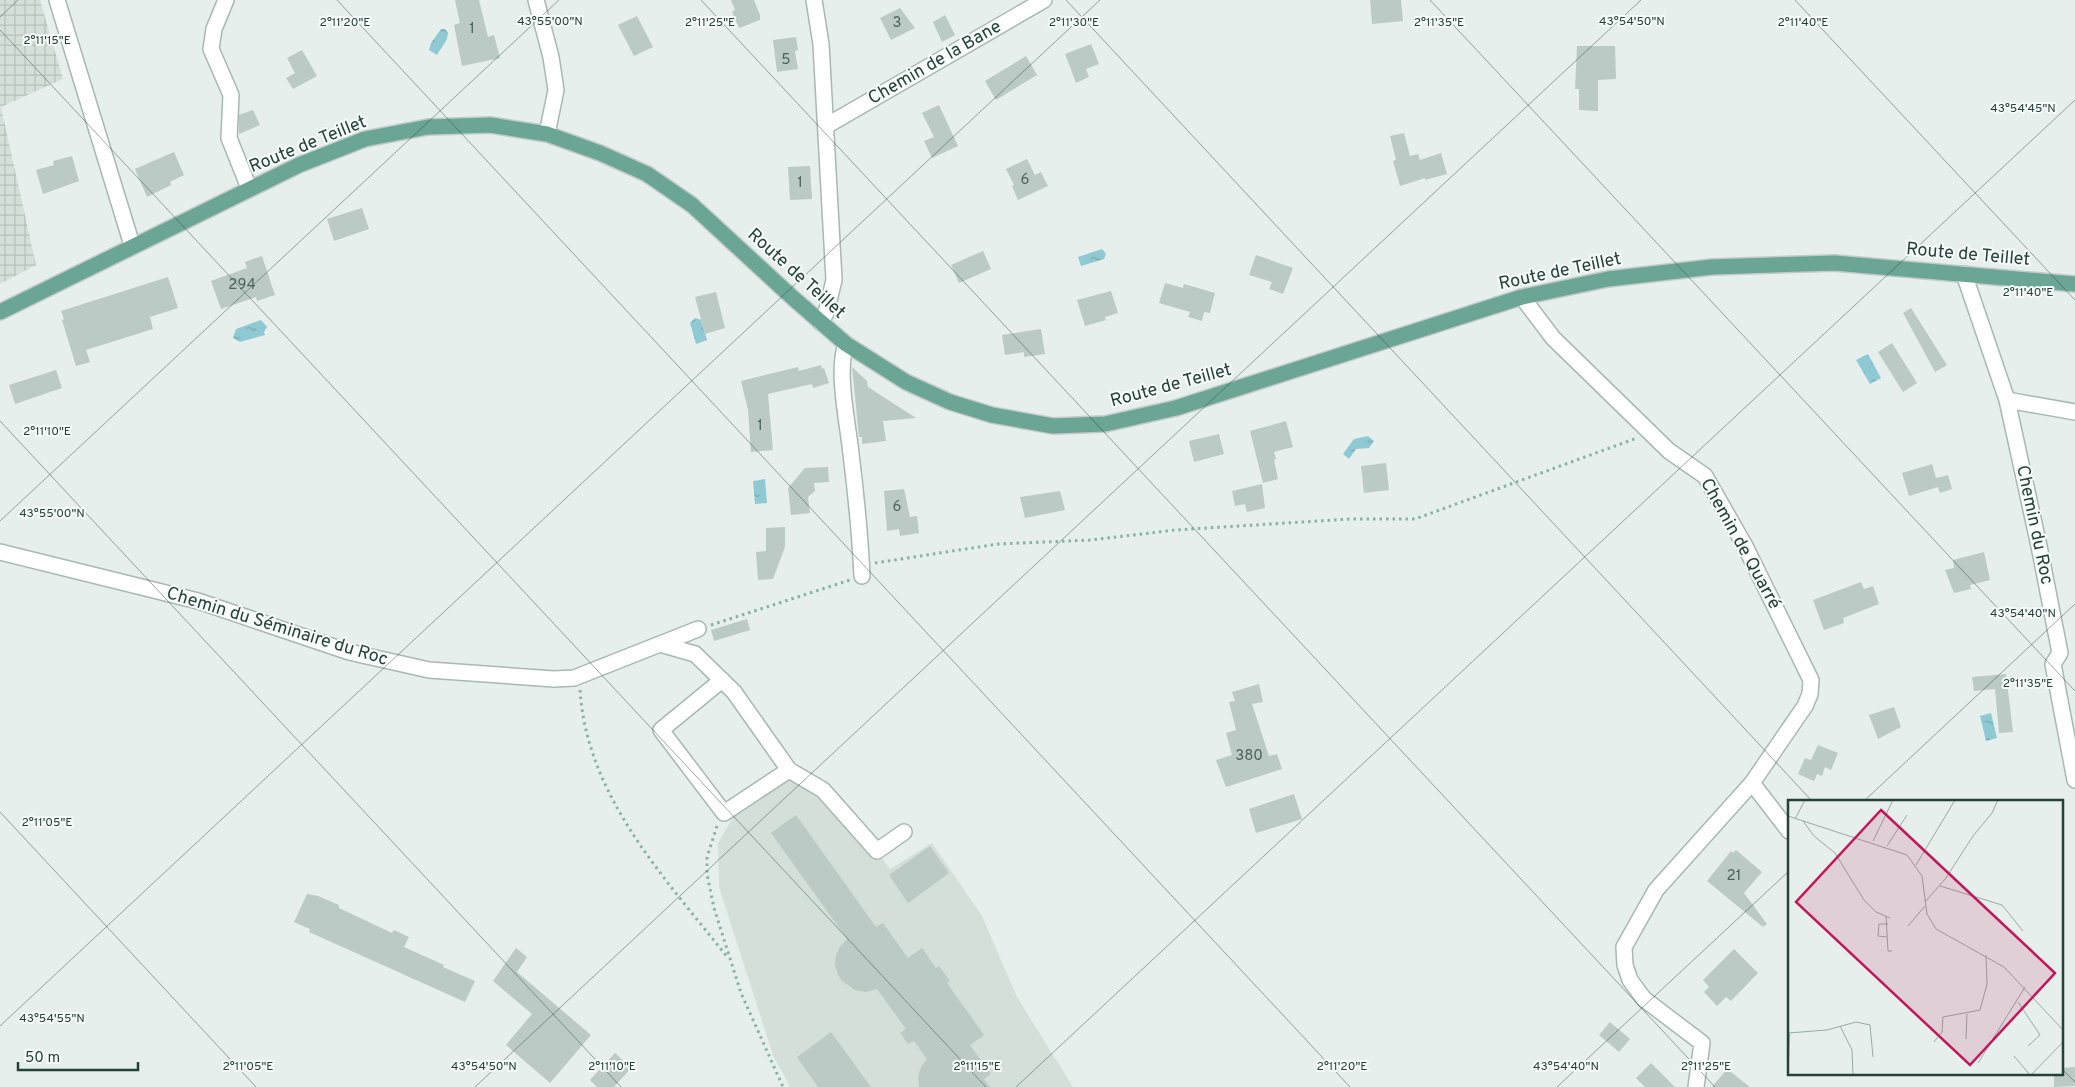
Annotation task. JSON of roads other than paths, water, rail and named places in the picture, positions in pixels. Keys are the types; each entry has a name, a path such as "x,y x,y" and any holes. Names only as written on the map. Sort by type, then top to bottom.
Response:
{"main road":[{"name":"Route de Teillet","path":"0,312 132,245 299,165 365,140 428,127 490,125 547,134 600,152 648,174 692,205 846,344 906,382 950,402 992,416 1054,426 1105,424 1176,408 1522,297 1608,279 1712,267 1835,263 2075,284"}],"street":[{"path":"56,0 132,245"},
{"path":"226,0 214,28 211,49 231,96 229,138 250,188"},
{"path":"536,0 551,57 556,90 547,134"},
{"path":"814,0 821,44 834,280 826,313 820,322"},
{"name":"Chemin de la Bane","path":"826,126 1044,0"},
{"name":"Chemin du Roc","path":"1964,274 2007,400 2060,653 2053,664 2075,780"},
{"name":"Chemin de Quarré","path":"1522,297 1553,338 1650,433 1669,451 1705,476 1745,546 1811,680 1810,694 1805,706 1752,783 1656,890 1624,947 1625,965 1630,980 1644,999 1702,1043 1696,1087"},
{"path":"846,344 842,356 844,391 862,570"},
{"path":"2007,400 2075,412"},
{"name":"Chemin du Séminaire du Roc","path":"0,552 198,601 349,652 421,668 554,679 574,678 698,629"},
{"path":"660,644 695,654 734,692 789,770 823,790 878,851 904,832"},
{"path":"722,680 661,730 724,813 789,770"},
{"path":"1752,783 1788,830"}],"water":[{"path":"441,29 445,29 448,33 447,39 437,55 429,50 431,43"},
{"path":"1102,249 1106,254 1104,259 1081,266 1078,257"},
{"path":"695,318 701,320 707,340 696,344 690,323"},
{"path":"261,320 267,327 264,332 265,335 240,342 233,338 236,329"},
{"path":"1868,354 1881,378 1870,384 1856,360"},
{"path":"1368,436 1374,441 1369,448 1356,449 1349,459 1343,454 1354,439"},
{"path":"765,479 767,503 755,504 753,481"},
{"path":"1991,713 1997,738 1986,741 1980,716"}]}
